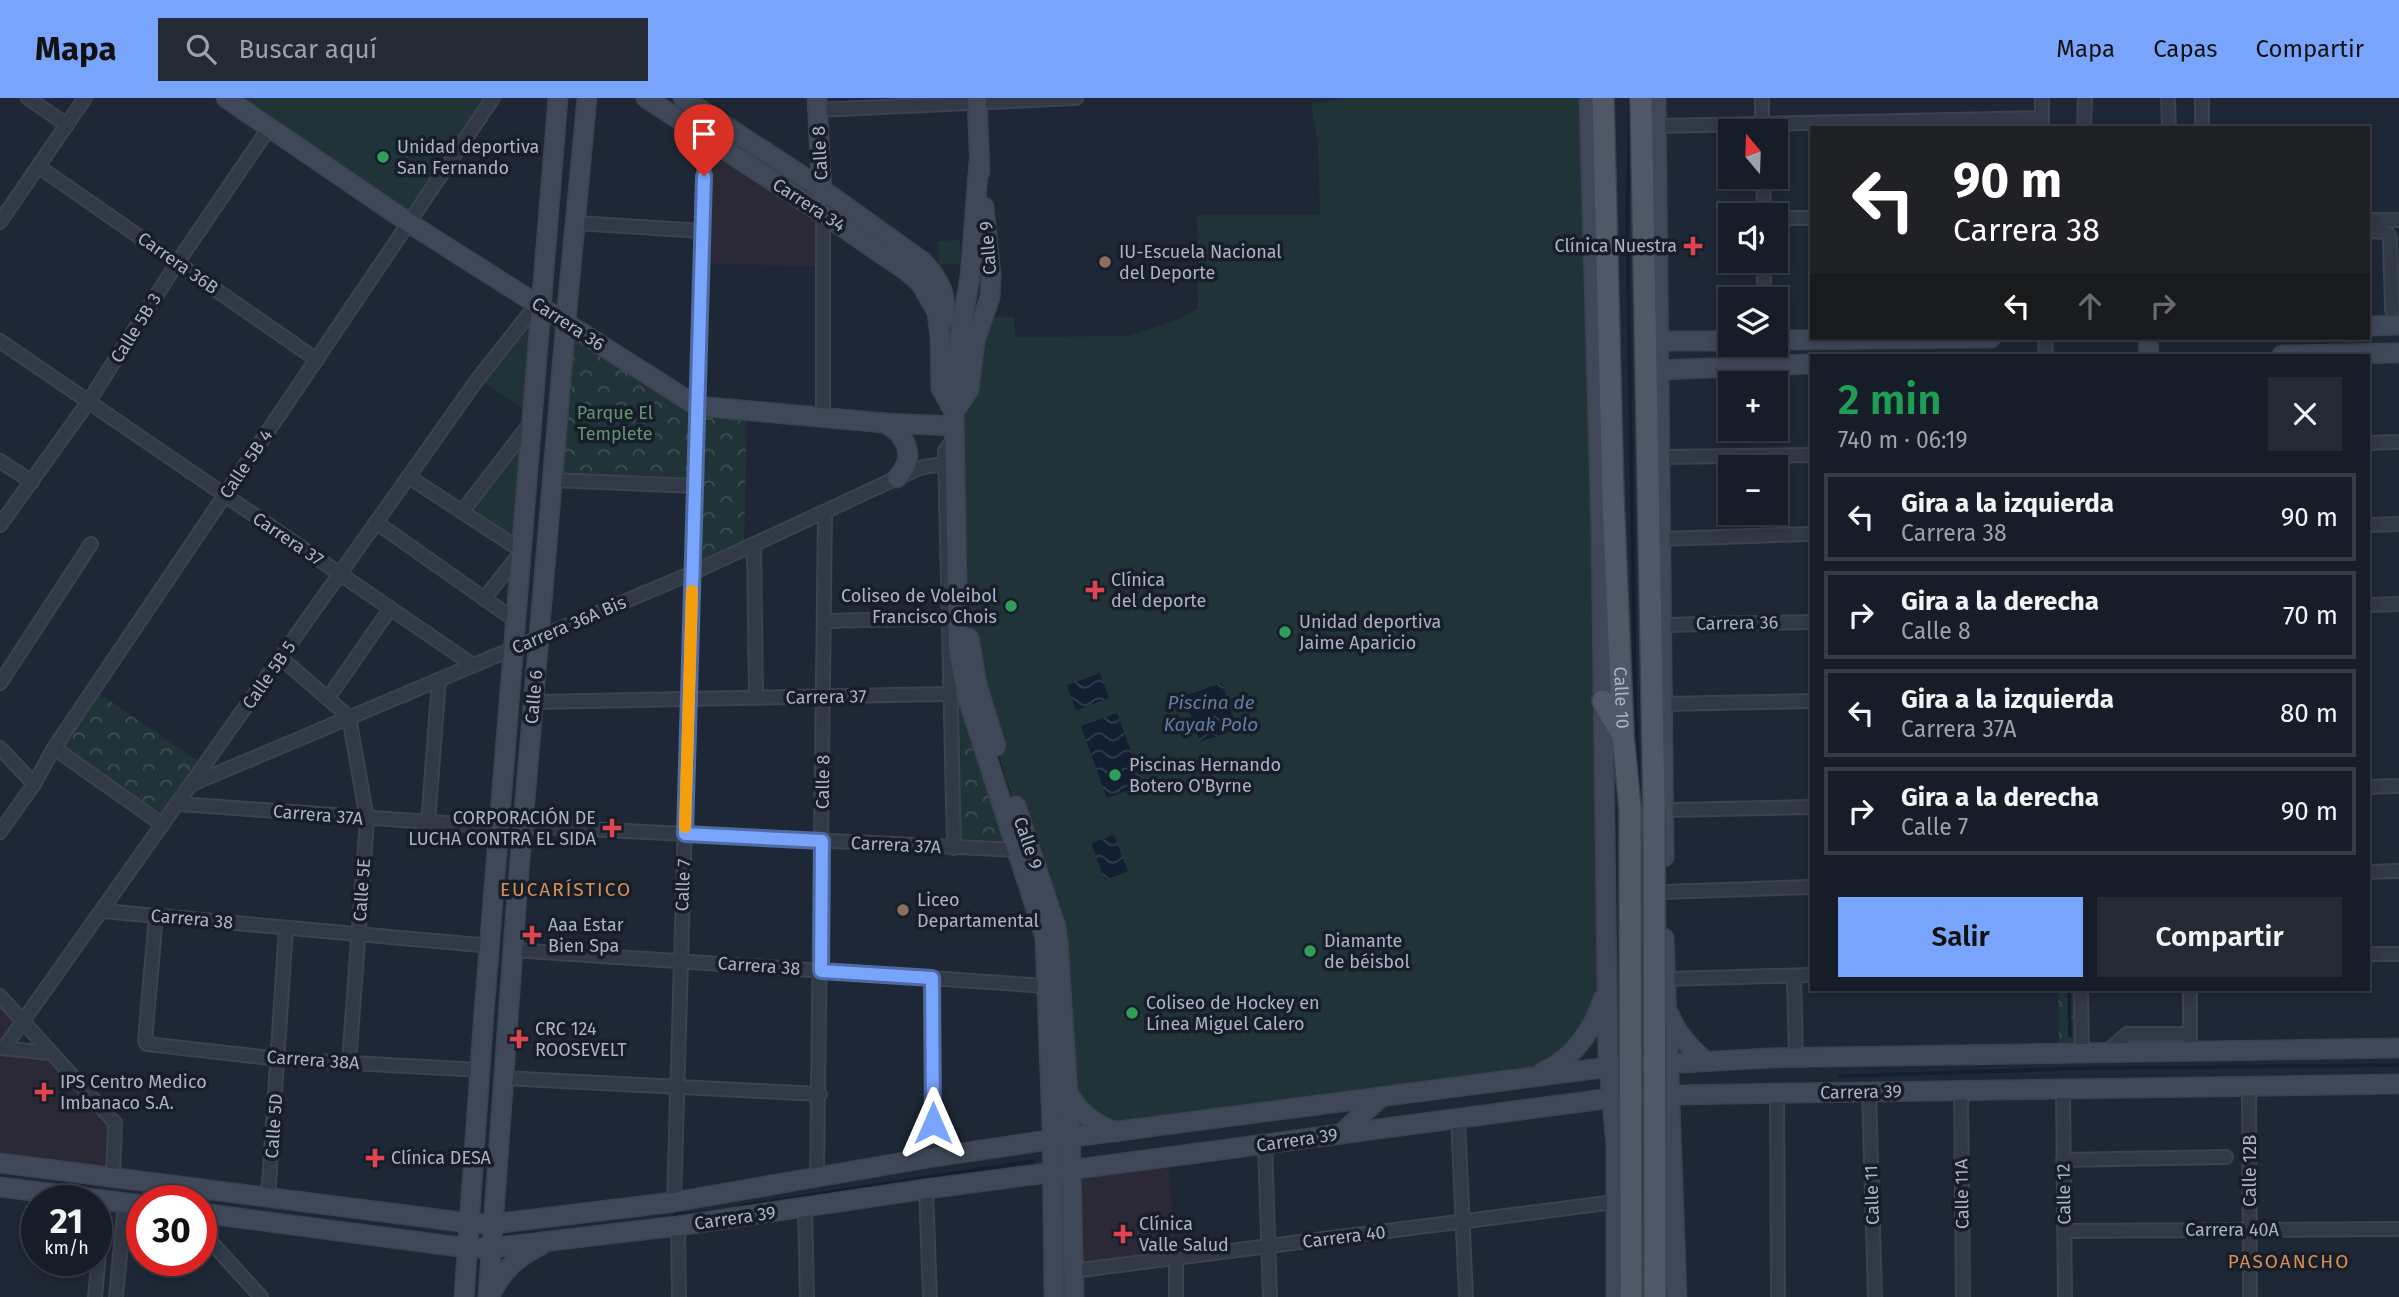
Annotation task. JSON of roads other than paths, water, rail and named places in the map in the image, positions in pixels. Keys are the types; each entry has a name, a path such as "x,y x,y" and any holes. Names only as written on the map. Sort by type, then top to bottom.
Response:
{"main road":[{"name":"Carrera 36","path":"226,98 409,223 697,406 885,423 954,425"},
{"name":"Calle 6","path":"464,1297 484,1012 558,98"},
{"name":"Calle 6","path":"489,1297 517,894 565,323 577,223 587,98"},
{"name":"Carrera 34","path":"646,98 823,214 908,272 921,284 937,312 941,388 954,425"},
{"name":"Calle 10","path":"1641,98 1653,759 1661,804 1676,1297"},
{"name":"Calle 10","path":"1656,98 1664,711 1656,1297"},
{"name":"Calle 9","path":"977,100 979,161 972,262 959,340 954,425 958,649 966,693 988,740 1056,927 1067,1089 1061,1139 1052,1172 1054,1297"},
{"name":"Calle 10","path":"1597,100 1623,736 1630,807 1630,1297"},
{"name":"Calle 10","path":"1597,100 1606,975 1609,1067 1616,1146 1616,1297"},
{"name":"Carrera 34","path":"690,103 822,189 922,261 941,285 946,310 940,337"},
{"name":"Calle 8","path":"817,104 823,214"},
{"path":"2370,325 2395,318"},
{"path":"1788,340 1810,340"},
{"path":"1659,341 1718,341"},
{"path":"2346,354 2399,353"},
{"path":"1659,370 1810,364"},
{"path":"885,423 902,435 908,449 906,465 897,478"},
{"path":"1601,532 1613,497"},
{"path":"1603,701 1623,736"},
{"path":"1653,759 1664,711"},
{"name":"Calle 9","path":"988,740 1018,850 1044,929 1061,1139 1071,1169 1074,1297"},
{"path":"496,859 517,894"},
{"path":"1606,956 1625,1014 1632,1027 1640,1031 1651,1030 1660,1022 1666,1006"},
{"path":"1531,1077 1552,1068 1581,1042 1599,1011 1605,993 1606,975"},
{"path":"484,1012 510,981"},
{"path":"1666,1006 1677,1031 1687,1045 1705,1060"},
{"name":"Carrera 39","path":"0,1163 493,1224 674,1202 933,1157 1609,1067 1705,1060 2107,1052 2190,1042 2396,1046"},
{"path":"1632,1065 1651,1070 1659,1076 1669,1095"},
{"name":"Carrera 39","path":"217,1215 467,1248 491,1248 678,1226 1071,1169 1612,1098 2399,1084"},
{"path":"1067,1089 1086,1117 1116,1132"},
{"path":"1341,1134 1381,1097"},
{"path":"1616,1146 1622,1130 1640,1121 1659,1128 1670,1149"},
{"path":"0,1187 21,1190"},
{"path":"707,1196 731,1218"},
{"path":"331,1206 344,1232"},
{"path":"489,1297 499,1279 522,1255 556,1242"}],"street":[{"path":"27,98 67,125"},
{"path":"2,214 39,167 85,98"},
{"name":"Calle 5B 4","path":"0,832 493,98"},
{"path":"817,104 1076,98"},
{"path":"1762,98 1762,119"},
{"path":"1874,126 2042,123 2042,98"},
{"path":"2084,126 2085,98"},
{"path":"2168,98 2169,126"},
{"path":"2202,98 2202,126"},
{"name":"Calle 7","path":"674,1202 705,138 690,103"},
{"path":"1656,126 1718,127"},
{"path":"1788,128 1810,127"},
{"name":"Calle 5B 3","path":"0,525 89,401 177,263 269,128"},
{"name":"Carrera 36B","path":"39,167 317,360"},
{"name":"Calle 8","path":"822,418 823,214"},
{"path":"1788,218 1810,218"},
{"path":"2370,220 2399,220"},
{"path":"577,223 703,231"},
{"path":"2370,231 2389,234 2395,318"},
{"name":"Calle 5B 5","path":"2,1048 23,1024 477,380 529,314 540,306"},
{"name":"Carrera 37","path":"0,341 473,665"},
{"path":"1765,357 1765,366"},
{"path":"462,512 533,419"},
{"name":"Calle 9","path":"954,425 945,451 954,848"},
{"path":"2370,443 2399,442"},
{"path":"1660,457 1810,455"},
{"path":"0,461 32,482"},
{"name":"Carrera 36A Bis","path":"192,784 692,573 897,478 923,467 945,464"},
{"path":"409,477 522,551 484,599"},
{"path":"552,480 695,486"},
{"name":"Calle 8","path":"817,1177 825,513"},
{"path":"377,523 516,621"},
{"path":"2370,525 2399,524"},
{"path":"1660,539 1810,534"},
{"path":"0,683 91,544"},
{"path":"754,544 756,698"},
{"path":"2370,605 2399,604"},
{"path":"328,698 390,609"},
{"path":"824,621 947,618"},
{"name":"Carrera 36","path":"1662,625 1810,622"},
{"path":"281,658 349,718"},
{"path":"428,823 439,680"},
{"name":"Carrera 37","path":"533,702 950,694"},
{"path":"1664,711 1810,701"},
{"name":"Calle 5E","path":"349,718 367,818 349,1063"},
{"path":"0,748 34,784"},
{"path":"54,748 163,825"},
{"path":"2370,787 2399,786"},
{"name":"Carrera 37A","path":"178,804 499,827"},
{"path":"1661,804 1810,807"},
{"name":"Carrera 37A","path":"523,826 1018,850"},
{"path":"2370,872 2399,871"},
{"path":"1663,892 1810,887"},
{"name":"Carrera 38","path":"102,911 491,946"},
{"name":"Carrera 38A","path":"156,916 147,1044 279,1059 480,1070"},
{"name":"Calle 5D","path":"268,1198 286,928"},
{"name":"Carrera 38","path":"513,950 1047,986"},
{"path":"2370,954 2399,954"},
{"path":"1794,975 1796,1058"},
{"path":"1665,979 1810,975"},
{"path":"932,978 933,1157"},
{"path":"2081,991 2082,1052"},
{"path":"2190,991 2190,1042"},
{"path":"0,996 116,1123 113,1177"},
{"path":"2,1048 50,1053"},
{"path":"503,1077 820,1094"},
{"name":"Calle 12B","path":"2249,1087 2250,1297"},
{"name":"Calle 12","path":"2063,1090 2065,1297"},
{"name":"Calle 11A","path":"1961,1091 1963,1297"},
{"name":"Calle 11","path":"1869,1092 1875,1297"},
{"path":"1777,1094 1778,1297"},
{"path":"1458,1118 1466,1297"},
{"path":"1265,1144 1270,1297"},
{"path":"2063,1160 2225,1157"},
{"path":"926,1189 930,1297"},
{"name":"Carrera 40","path":"1073,1271 1615,1202"},
{"path":"805,1207 807,1297"},
{"path":"678,1226 679,1297"},
{"name":"Carrera 40A","path":"2064,1231 2399,1229"},
{"path":"116,1297 126,1242"},
{"path":"217,1249 261,1297"},
{"path":"1176,1258 1176,1297"},
{"path":"95,1297 97,1276"}],"water":[{"path":"1100,673 1109,698 1076,710 1067,685"},
{"name":"Piscina de Kayak Polo","path":"1222,683 1237,729 1200,742 1184,696"},
{"path":"1117,713 1143,785 1107,798 1081,726"},
{"path":"1114,835 1128,872 1105,880 1091,843"}],"waterway":[{"path":"1630,98 1627,217 1639,793"},
{"path":"2069,991 2070,1036"},
{"path":"1840,1076 2098,1068 2399,1065"},
{"path":"740,1206 1032,1161"},
{"path":"675,1215 706,1212"}],"place":[{"name":"Unidad deportiva San Fernando","path":"383,157"},
{"name":"Clínica Nuestra","path":"1693,246"},
{"name":"IU-Escuela Nacional del Deporte","path":"1105,262"},
{"name":"Clínica del deporte","path":"1095,590"},
{"name":"Coliseo de Voleibol Francisco Chois","path":"1011,606"},
{"name":"Unidad deportiva Jaime Aparicio","path":"1285,632"},
{"name":"Piscinas Hernando Botero O'Byrne","path":"1115,775"},
{"name":"CORPORACIÓN DE LUCHA CONTRA EL SIDA","path":"612,828"},
{"name":"Liceo Departamental","path":"903,910"},
{"name":"Aaa Estar Bien Spa","path":"532,935"},
{"name":"Diamante de béisbol","path":"1310,951"},
{"name":"Coliseo de Hockey en Línea Miguel Calero","path":"1132,1013"},
{"name":"CRC 124 ROOSEVELT","path":"519,1039"},
{"name":"IPS Centro Medico Imbanaco S.A.","path":"44,1092"},
{"name":"Clínica DESA","path":"375,1158"},
{"name":"Clínica Valle Salud","path":"1123,1234"}],"district":[{"name":"EUCARÍSTICO","path":"566,889"},
{"name":"PASOANCHO","path":"2289,1261"}],"park label":[{"name":"Parque El Templete","path":"615,423"}]}
